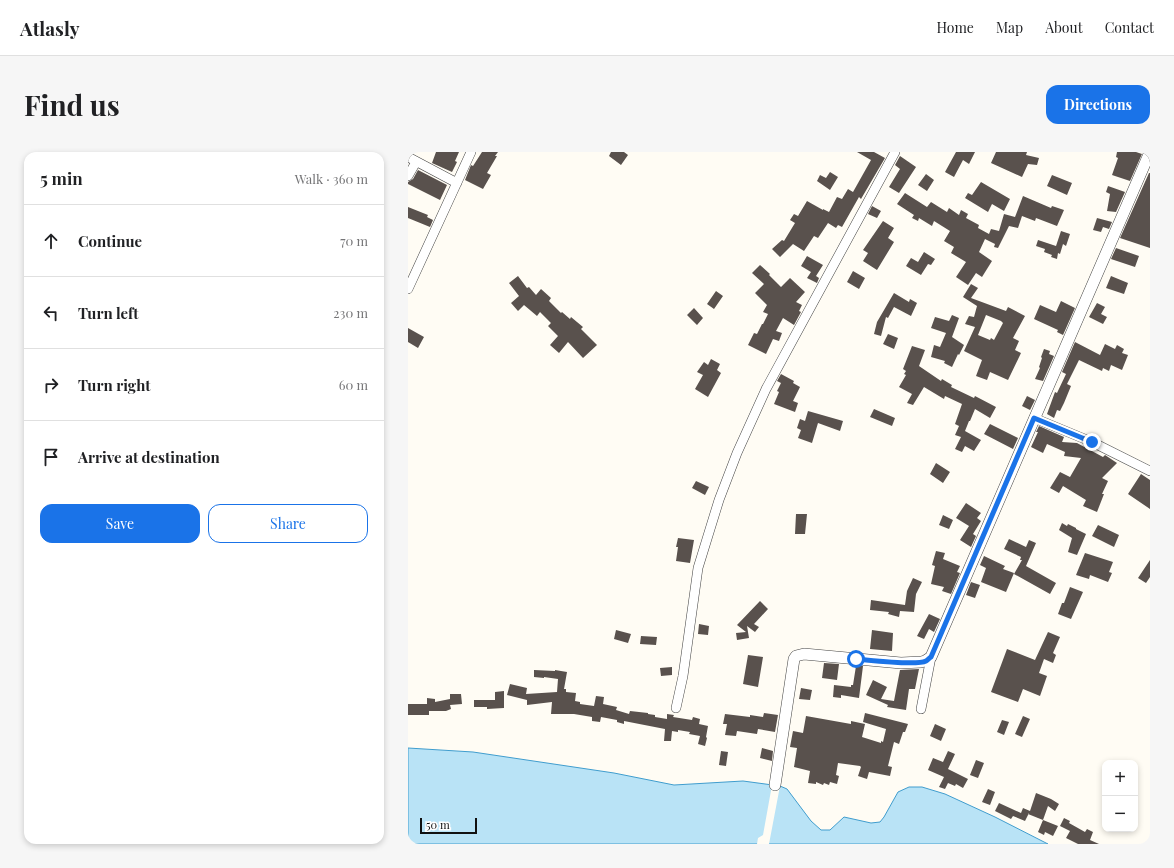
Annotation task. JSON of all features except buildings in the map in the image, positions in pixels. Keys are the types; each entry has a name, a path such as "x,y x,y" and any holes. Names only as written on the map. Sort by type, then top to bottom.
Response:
{"street":[{"path":"408,289 471,152"},
{"path":"676,708 683,676 698,568 714,514 745,431 766,389 895,152"},
{"path":"921,709 931,657 1150,152"},
{"path":"408,176 412,159 457,183"},
{"path":"1034,418 1092,442 1150,471"},
{"path":"775,785 794,659 796,656 804,654 901,663 921,662 931,657"}],"water":[{"path":"408,748 473,752 614,773 674,785 743,781 780,786 787,789 811,821 821,830 830,830 844,817 871,823 880,822 898,792 909,787 922,787 945,794 1048,844 408,844"}],"pier":[{"path":"772,785 780,786 769,844 757,844 758,838 763,835"}],"route":[{"path":"856,659 901,663 921,662 931,657 1034,418 1092,442"}]}
